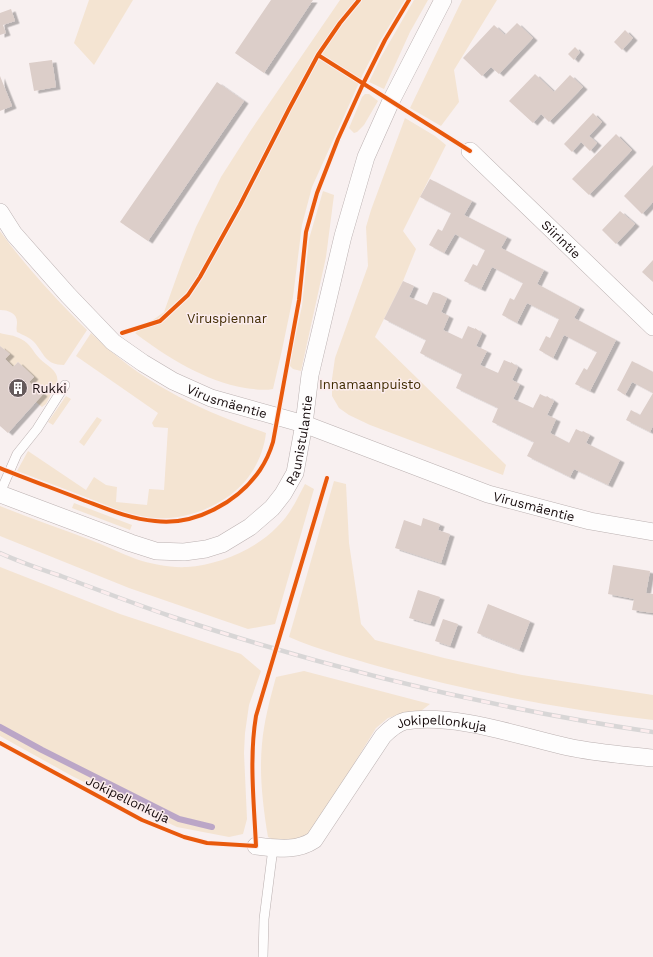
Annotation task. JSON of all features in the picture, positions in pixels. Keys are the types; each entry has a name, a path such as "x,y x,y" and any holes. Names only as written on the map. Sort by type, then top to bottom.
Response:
{"street":[{"name":"Raunistulantie","path":"0,494 156,551 184,552 206,549 222,544 250,527 272,508 284,494 295,473 304,424 310,375 343,236 366,157 390,101 443,0"},
{"name":"Siirintie","path":"470,151 653,327"},
{"name":"Virusmäentie","path":"0,212 14,234 113,342 143,363 173,381 211,398 304,424 488,494 590,521 653,532"},
{"name":"Jokipellonkuja","path":"256,846 289,849 301,847 314,840 383,736 393,727 404,721 440,720 454,722 569,747 653,758"}],"lane":[{"path":"0,494 17,454 37,429 66,385"},
{"path":"264,957 264,919 273,848"}],"green space":[{"path":"89,0 133,0 94,65 74,43"},
{"name":"Viruspiennar","path":"340,0 405,0 380,41 363,74 312,187 302,225 293,297 273,389 255,389 230,385 201,374 174,360 135,333 164,312 196,227 221,177 251,130"},
{"path":"414,0 428,0 410,32 384,89 369,82 381,57"},
{"path":"462,0 497,0 454,70 459,102 441,126 410,108"},
{"path":"365,94 369,94 378,101 364,125 354,133 349,128 362,97"},
{"name":"Innamaanpuisto","path":"405,118 435,136 446,145 403,231 416,249 403,281 375,337 506,465 503,475 370,425 349,415 339,408 332,396 332,379 335,358 368,266 366,227"},
{"path":"323,191 334,195 326,257 301,371 293,369 289,365 302,306 309,239"},
{"path":"0,231 20,257 64,307 87,330 64,365 49,361 32,340 17,332 17,319 14,314 9,311 0,310"},
{"path":"0,333 16,337 24,341 57,375 57,383 46,404 42,407 36,402 43,394 29,382 34,377 18,362 13,367 5,359 9,354 0,346"},
{"path":"91,333 131,367 173,394 218,415 266,433 259,460 249,476 236,490 217,503 193,514 167,518 141,517 128,514 17,471 28,451 86,490 94,477 106,485 117,487 116,502 147,505 149,489 164,490 168,428 154,427 152,423 158,413 76,356"},
{"path":"66,396 71,399 53,425 48,422"},
{"path":"97,417 102,420 84,446 79,442"},
{"path":"334,481 346,484 349,543 361,624 375,640 444,658 522,675 653,695 653,720 585,711 482,692 381,667 312,646 289,637"},
{"path":"305,484 314,489 275,624 248,629 129,588 0,536 0,506 142,561 174,567 199,566 223,560 258,543 277,527 286,517"},
{"path":"74,503 132,525 130,530 72,508"},
{"path":"0,567 120,614 241,654 261,671 249,705 245,733 244,753 247,819 243,834 229,837 177,827 72,776 0,736"},
{"path":"304,671 430,704 421,711 407,712 388,718 376,728 322,816 309,834 291,841 276,841 268,837 263,802 261,767 264,727 276,677"}],"building":[{"path":"271,0 313,0 264,73 235,53"},
{"path":"11,9 15,21 3,25 6,33 0,35 0,13"},
{"path":"517,23 533,38 499,74 491,67 482,76 463,58 494,25 505,35"},
{"path":"625,30 633,38 622,50 614,42"},
{"path":"575,47 580,52 574,60 568,54"},
{"path":"52,60 56,87 34,91 29,63"},
{"path":"535,74 554,92 570,75 583,87 549,122 541,114 533,123 509,101"},
{"path":"0,76 12,106 0,111"},
{"path":"217,82 244,101 148,241 120,222"},
{"path":"593,113 602,122 589,136 597,143 590,151 581,142 572,152 564,144"},
{"path":"616,134 632,150 589,195 572,179"},
{"path":"653,165 653,202 642,214 624,196"},
{"path":"430,179 472,201 464,215 507,237 501,248 544,270 537,284 580,307 574,318 616,340 590,391 575,384 584,368 587,370 597,352 564,335 553,358 539,350 546,336 550,338 559,319 527,303 517,323 502,315 510,298 514,300 523,283 492,267 481,289 464,281 473,264 477,266 485,250 455,234 444,253 429,245 438,229 442,231 451,213 420,197"},
{"path":"620,211 635,224 616,244 602,230"},
{"path":"653,260 653,282 642,272"},
{"path":"403,281 414,286 409,297 427,305 433,292 447,298 441,312 449,316 443,330 462,339 468,326 475,328 482,333 476,346 487,351 480,365 498,373 504,360 511,362 518,367 512,380 520,384 513,399 533,408 540,394 546,397 547,396 554,401 547,415 556,419 550,433 569,443 576,429 582,432 583,431 590,435 586,443 620,460 608,485 574,469 570,477 527,456 534,442 492,422 498,408 456,388 462,374 420,353 426,340 384,319"},
{"name":"Rukki","path":"0,346 10,354 5,359 13,367 18,362 34,377 29,382 43,394 8,433 0,426"},
{"path":"632,361 653,372 653,393 632,382 625,395 617,390"},
{"path":"653,393 653,426 650,432 626,420 631,410 640,415"},
{"path":"423,518 440,524 438,530 450,534 441,563 395,548 404,520 421,526"},
{"path":"613,565 650,571 646,593 653,594 653,613 632,610 634,599 608,594"},
{"path":"418,590 440,597 430,624 409,618"},
{"path":"488,604 530,621 519,650 477,633"},
{"path":"443,619 458,624 450,646 435,641"}],"waterway":[{"path":"0,727 42,750 179,819 212,827"}],"railway":[{"path":"0,553 173,617 291,654 471,699 653,732"}],"cycle path":[{"path":"122,333 160,321 188,295 200,277 240,205 318,55 340,23 359,0"},
{"path":"0,468 119,513 146,520 170,522 185,520 214,509 228,502 251,482 264,463 273,442 299,300 306,232 317,193 338,139 363,84 385,40 409,0"},
{"path":"318,55 470,151"},
{"path":"0,743 142,820 184,837 207,843 256,846 252,764 256,716 327,478"}],"place":[{"name":"Rukki","path":"18,388"}]}
